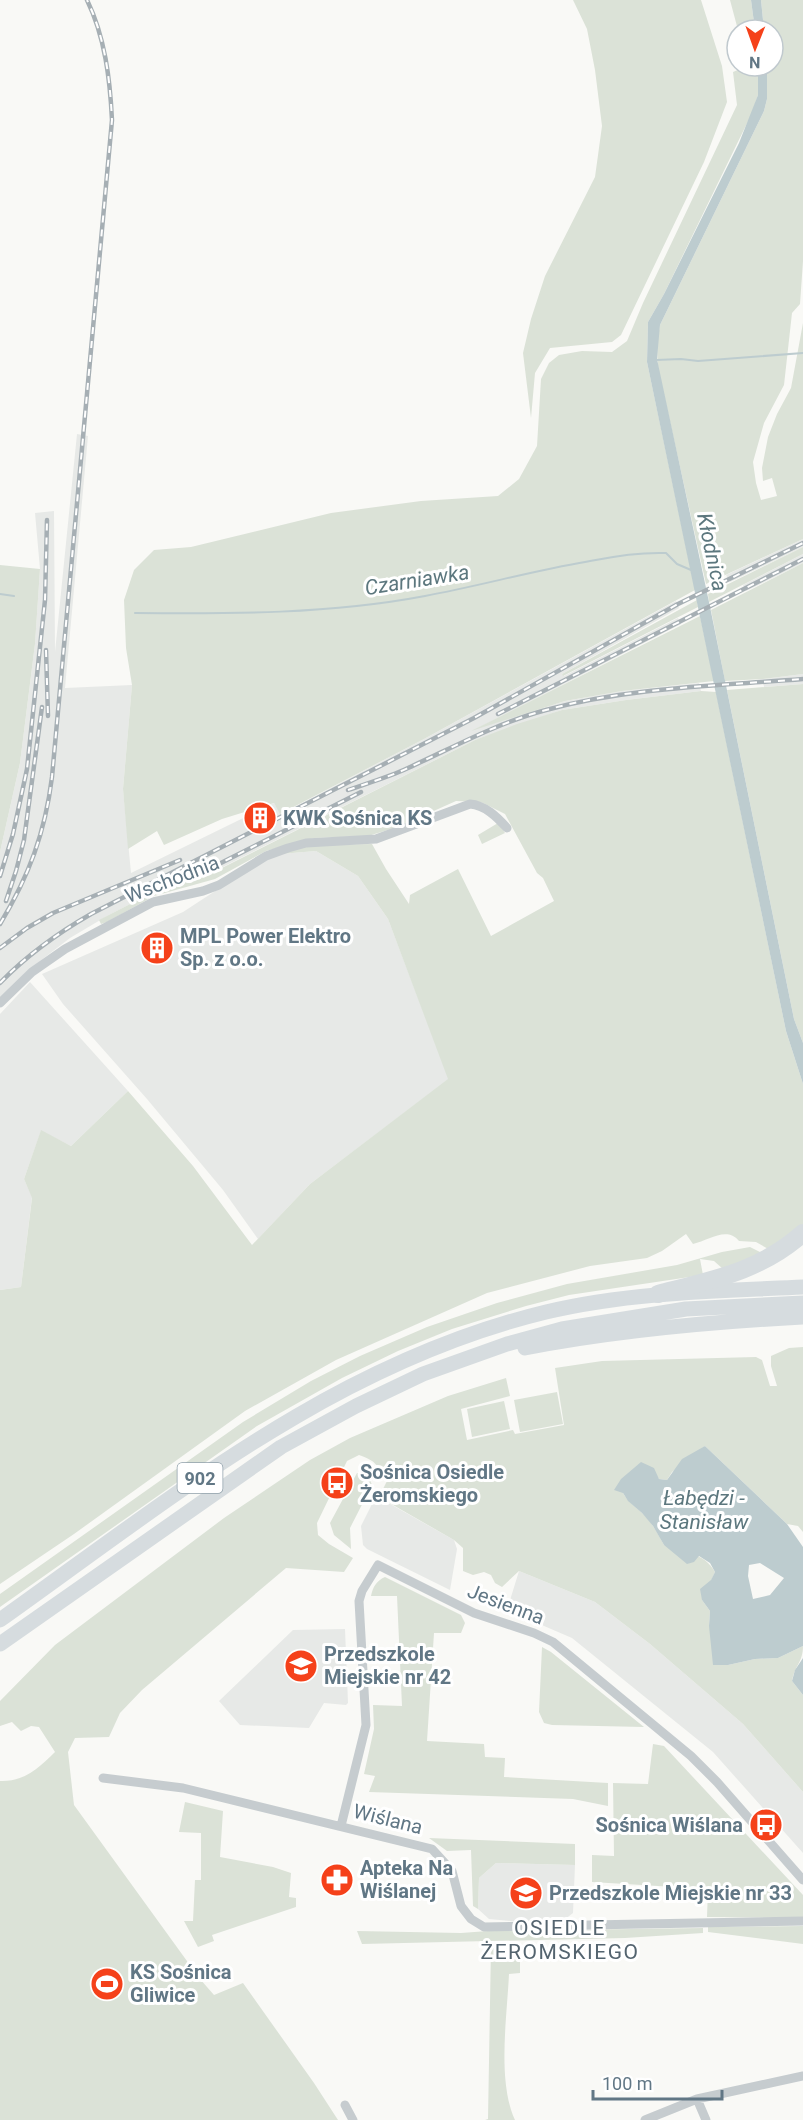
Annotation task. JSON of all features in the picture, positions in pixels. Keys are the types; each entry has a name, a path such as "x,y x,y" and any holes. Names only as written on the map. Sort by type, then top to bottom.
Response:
{"highway":[{"path":"658,1294 713,1285 766,1260 803,1233"}],"main road":[{"path":"713,1285 803,1287"},
{"name":"902","path":"0,1620 229,1457 345,1388 443,1343 498,1325 603,1301 658,1294"},
{"name":"902","path":"0,1644 281,1447 356,1406 454,1362 562,1329 656,1312 720,1314 803,1303"},
{"path":"720,1314 803,1317"}],"street":[{"name":"Wschodnia","path":"0,1003 32,972 65,949 134,911 165,898 203,891 219,885 266,856 288,848 306,843 376,839 470,804 482,807 498,818 507,828"},
{"name":"Jesienna","path":"341,1826 366,1725 359,1601 362,1591 378,1565 474,1613 534,1633 553,1642 690,1756 717,1782 803,1880"},
{"name":"Wiślana","path":"103,1778 183,1788 432,1849 452,1871 461,1906 471,1919 484,1928 803,1922"},
{"path":"645,2120 697,2099 803,2076"},
{"path":"697,2099 706,2120"},
{"path":"345,2105 353,2120"}],"shaded area":[{"path":"573,0 701,0 722,66 727,102 704,162 621,335 612,342 550,348 535,373 531,418 523,353 531,319 545,276 595,177 602,126 587,29"},
{"path":"730,0 751,0 753,18 735,18"},
{"path":"761,0 803,0 803,261 800,304 792,313 784,385 764,423 753,462 761,500 777,496 772,478 763,481 762,468 768,437 791,388 803,323 803,539 706,584 659,372 658,343 660,325 764,111 767,99 767,78 785,78 785,18 763,18"},
{"path":"734,78 758,78 758,95 752,113 664,294 648,322 647,362 695,590 424,739 280,814 274,803 222,819 164,845 157,831 128,849 123,789 132,685 126,648 124,600 134,570 154,550 191,547 331,513 421,501 498,496 519,479 537,446 541,379 549,363 559,355 582,351 612,352 627,341 737,105"},
{"path":"77,434 88,436 65,688 132,685 123,789 131,873 274,803 281,814 424,739 676,601 679,608 562,674 564,676 678,618 681,624 478,728 565,701 622,691 699,683 701,691 562,710 475,740 211,873 206,865 107,916 70,938 27,971 0,997 0,852 20,763 35,644 40,569 35,513 54,511 55,652"},
{"path":"803,539 803,547 730,582 726,575"},
{"path":"803,547 803,554 709,602 708,594"},
{"path":"803,554 803,563 746,591 743,585"},
{"path":"803,563 803,674 725,681 711,610"},
{"path":"0,565 40,569 35,644 20,763 0,852"},
{"path":"697,600 698,607 563,676 562,674"},
{"path":"700,616 714,681 622,691 565,701 471,731"},
{"path":"803,674 803,684 764,687 763,679"},
{"path":"803,684 803,1043 794,1019 727,690"},
{"path":"701,691 716,692 786,1031 803,1084 803,1226 770,1250 756,1242 739,1241 723,1234 693,1244 686,1234 662,1251 647,1258 590,1266 487,1293 336,1360 245,1411 74,1534 0,1584 0,1290 21,1287 32,1198 24,1179 41,1130 71,1146 128,1091 193,1166 252,1245 310,1184 448,1079 388,919 358,876 316,851 280,854 310,845 372,844 409,904 410,895 458,869 491,936 554,901 505,814 481,802 456,801 398,827 368,836 314,838 266,851 215,879 154,896 107,922 101,924 99,920 206,865 212,873 475,740 517,724 562,710"},
{"path":"498,823 505,833 482,844 478,835"},
{"path":"316,851 358,876 388,919 449,1079 310,1184 258,1239 223,1190 63,1004 42,974 183,912 252,867 280,854"},
{"path":"30,982 128,1091 71,1146 41,1131 24,1179 32,1197 21,1287 0,1290 0,1014"},
{"path":"750,1247 764,1254 723,1269 714,1261 700,1259 703,1275 569,1295 452,1329 398,1351 342,1378 257,1426 0,1607 0,1594 243,1422 311,1381 360,1356 427,1327 497,1303 567,1284 677,1265 722,1252"},
{"path":"803,1347 803,1532 798,1526 787,1524 705,1446 672,1472 667,1480 659,1479 655,1473 623,1493 649,1520 664,1545 699,1557 715,1572 702,1600 710,1611 709,1626 728,1665 755,1659 778,1658 803,1646 802,1656 792,1681 803,1695 803,1792 743,1724 650,1644 595,1602 519,1571 502,1587 495,1583 491,1575 484,1572 473,1575 463,1571 463,1548 454,1540 379,1497 387,1481 374,1462 359,1455 347,1461 317,1523 318,1535 353,1558 344,1572 286,1568 142,1690 120,1713 109,1737 75,1738 68,1752 74,1805 200,1979 214,1995 243,1983 338,2120 0,2120 0,1781 9,1781 24,1776 55,1752 39,1727 31,1726 21,1731 12,1722 0,1726 0,1701 55,1645 224,1518 310,1460 350,1438 448,1396 506,1378 510,1396 461,1409 467,1440 513,1430 515,1434 564,1425 555,1368 602,1361 756,1357 762,1360 770,1386 777,1386 771,1366 771,1356 789,1348"},
{"path":"557,1392 563,1424 520,1432 514,1400"},
{"path":"504,1401 510,1429 472,1437 467,1409"},
{"path":"357,1473 368,1475 372,1485 350,1528 351,1549 334,1535 330,1523"},
{"path":"376,1496 454,1540 457,1549 450,1590 363,1545 361,1526"},
{"path":"519,1571 595,1602 650,1644 743,1724 803,1792 803,1853 713,1752 572,1638 507,1610"},
{"path":"385,1577 461,1615 465,1623 461,1633 434,1633 427,1741 484,1744 485,1757 505,1758 504,1777 608,1783 608,1806 573,1799 369,1792 375,1776 364,1774 374,1729 373,1705 402,1706 397,1596 371,1596 375,1585"},
{"name":"Przedszkole Miejskie nr 42","path":"345,1629 348,1703 346,1705 324,1703 309,1728 240,1725 219,1701 293,1630"},
{"path":"542,1647 644,1727 544,1723 539,1712"},
{"path":"653,1744 664,1746 803,1895 803,1918 707,1917 708,1889 592,1882 592,1855 614,1856 613,1783 648,1784"},
{"path":"185,1802 223,1811 220,1857 273,1867 291,1873 289,1897 296,1898 296,1907 212,1935 214,1941 198,1947 184,1921 193,1921 195,1880 201,1880 201,1833 179,1832"},
{"path":"429,1838 575,1844 575,1865 496,1863 479,1878 478,1909 473,1906 471,1850 447,1851"},
{"name":"Przedszkole Miejskie nr 33","path":"496,1863 575,1865 573,1913 564,1920 521,1922 489,1919 478,1909 479,1878"},
{"path":"803,1926 803,1944 708,1932 708,1927"},
{"path":"703,1928 703,1933 625,1938 362,1944 357,1931 461,1933"},
{"path":"491,1946 520,1946 520,1973 509,1974 504,2049 506,2087 515,2120 485,2120 488,2119"}],"water":[{"path":"751,0 761,0 763,18 753,18"},
{"path":"758,78 767,78 767,99 764,111 660,325 657,359 794,1019 803,1043 803,1084 786,1031 647,362 648,322 739,143 758,95"},
{"name":"Łabędzi - Stanisław","path":"705,1446 787,1524 803,1547 803,1646 778,1658 713,1665 709,1626 710,1611 702,1600 700,1589 711,1580 715,1572 710,1563 699,1556 694,1562 687,1564 664,1545 653,1526 623,1493 614,1490 621,1479 641,1462 654,1468 659,1479 667,1480 682,1459","holes":["760,1563 784,1578 770,1595 753,1599 748,1576 749,1565"]},
{"path":"803,1658 803,1695 792,1681 795,1670"}],"waterway":[{"path":"656,360 698,361 803,353"},
{"name":"Czarniawka","path":"135,613 317,610 389,602 565,566 645,553 666,553 677,564 691,570"},
{"name":"Czarniawka","path":"0,594 14,596"}],"railway":[{"path":"0,924 34,854 45,817 52,777 112,120 106,58 87,0"},
{"path":"0,876 13,834 27,769 45,600 47,520"},
{"path":"0,983 43,945 91,914 474,718 678,604 803,543"},
{"path":"498,714 803,559"},
{"path":"46,650 48,716"},
{"path":"348,790 401,771 528,715 577,702 673,688 803,679"},
{"path":"6,901 24,840 42,707"},
{"path":"213,867 361,792"},
{"path":"0,948 27,928 53,913 180,860"}],"place":[{"name":"KWK Sośnica KS","path":"260,818"},
{"name":"MPL Power Elektro Sp. z o.o.","path":"157,948"},
{"name":"Sośnica Osiedle Żeromskiego","path":"337,1483"},
{"name":"Przedszkole Miejskie nr 42","path":"301,1666"},
{"name":"Sośnica Wiślana","path":"766,1825"},
{"name":"Apteka Na Wiślanej","path":"337,1880"},
{"name":"Przedszkole Miejskie nr 33","path":"526,1893"},
{"name":"KS Sośnica Gliwice","path":"107,1984"}],"district":[{"name":"OSIEDLE ŻEROMSKIEGO","path":"560,1940"}],"water label":[{"name":"Kłodnica","path":"712,552"}]}
